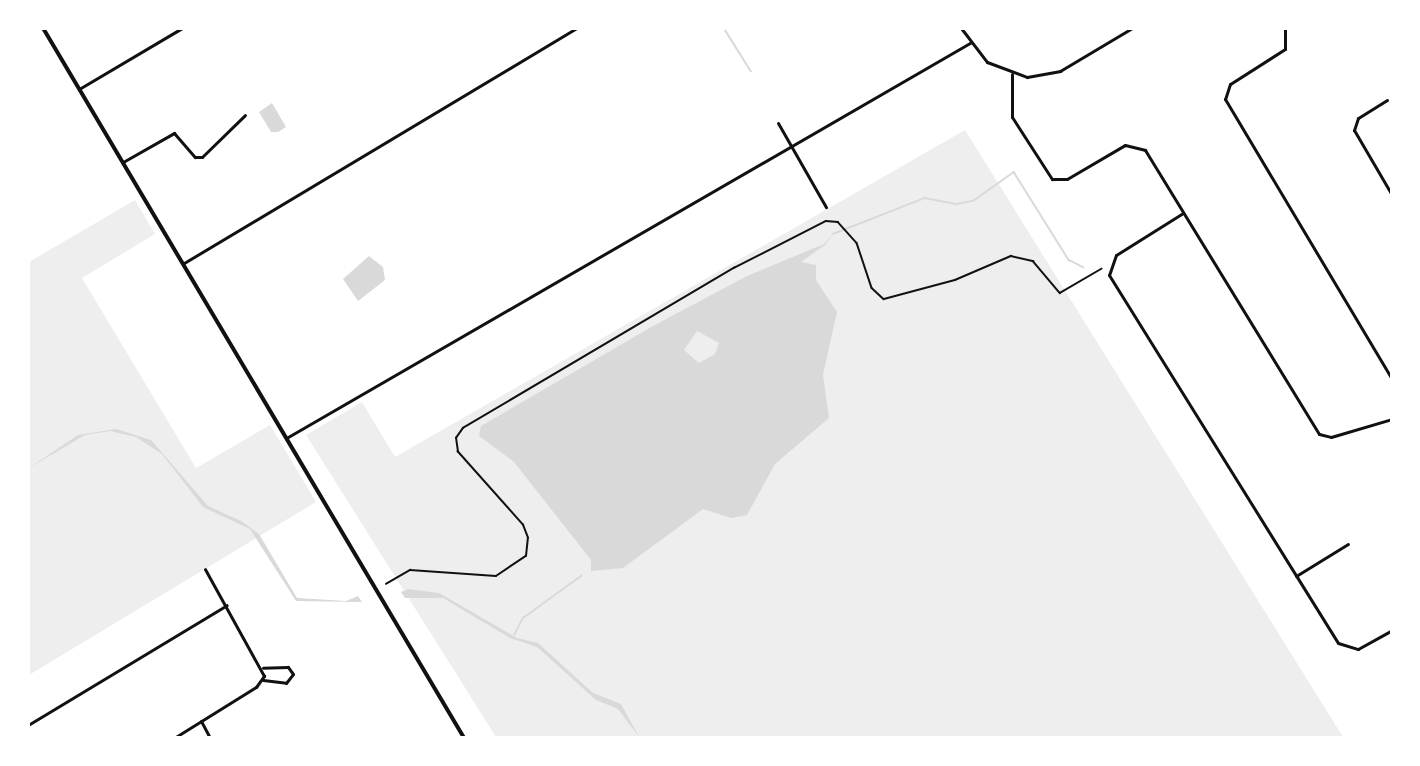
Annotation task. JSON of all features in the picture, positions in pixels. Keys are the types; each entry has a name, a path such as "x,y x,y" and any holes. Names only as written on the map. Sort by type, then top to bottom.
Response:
{"main road":[{"path":"43,28 288,437 464,738"}],"street":[{"path":"79,89 182,28"},
{"path":"184,263 576,28"},
{"path":"961,28 970,43 987,62 1012,74 1060,71 1132,28"},
{"path":"1285,28 1285,49 1230,84 1225,99 1392,379"},
{"path":"288,437 970,43"},
{"path":"1012,74 1012,117 1050,178 1067,179 1125,145 1137,144 1183,213 1313,427 1327,437 1392,419"},
{"path":"1387,100 1358,118 1354,130 1392,195"},
{"path":"123,162 174,133 195,157 202,157 245,115"},
{"path":"778,123 826,207"},
{"path":"1183,213 1113,257 1109,275 1296,576 1347,650 1392,630"},
{"path":"1296,576 1348,544"},
{"path":"205,569 264,670 263,680"},
{"path":"28,725 227,605"},
{"path":"174,738 263,680 286,683 293,674 288,667 264,670"},
{"path":"201,721 210,738"}],"path":[{"path":"386,584 410,570 462,577 508,573 526,556 527,533 458,452 458,433 742,263 826,221 842,225 847,230 866,260 872,288 884,300 956,280 1011,256 1033,261 1060,293 1101,269"}],"shaded area":[{"path":"272,103 286,127 278,132 271,132 259,112"},
{"path":"965,130 1343,737 496,737 306,435 362,402 395,457"},
{"path":"135,200 155,234 82,278 196,468 270,425 316,502 29,675 29,262"},
{"path":"833,234 825,245 801,262 816,265 816,280 837,312 823,375 829,418 775,464 747,515 731,518 703,509 623,568 591,571 591,560 514,462 479,436 481,426 653,326 747,276 824,244","holes":["697,331 719,343 715,354 699,363 684,350"]},
{"path":"369,256 383,267 385,280 358,301 343,279"},
{"path":"116,429 151,440 208,506 241,521 259,534 297,598 346,601 358,596 362,602 296,601 250,529 203,507 162,454 136,437 110,431 85,435 29,468 78,435"},
{"path":"408,589 439,593 517,638 538,643 593,693 621,704 639,737 618,709 596,700 537,647 510,638 443,598 405,598 401,592"}],"waterway":[{"path":"724,28 751,71"},
{"path":"833,234 925,198 957,204 973,201 1014,172 1069,260 1083,267"},
{"path":"514,635 523,618 581,576"}]}
